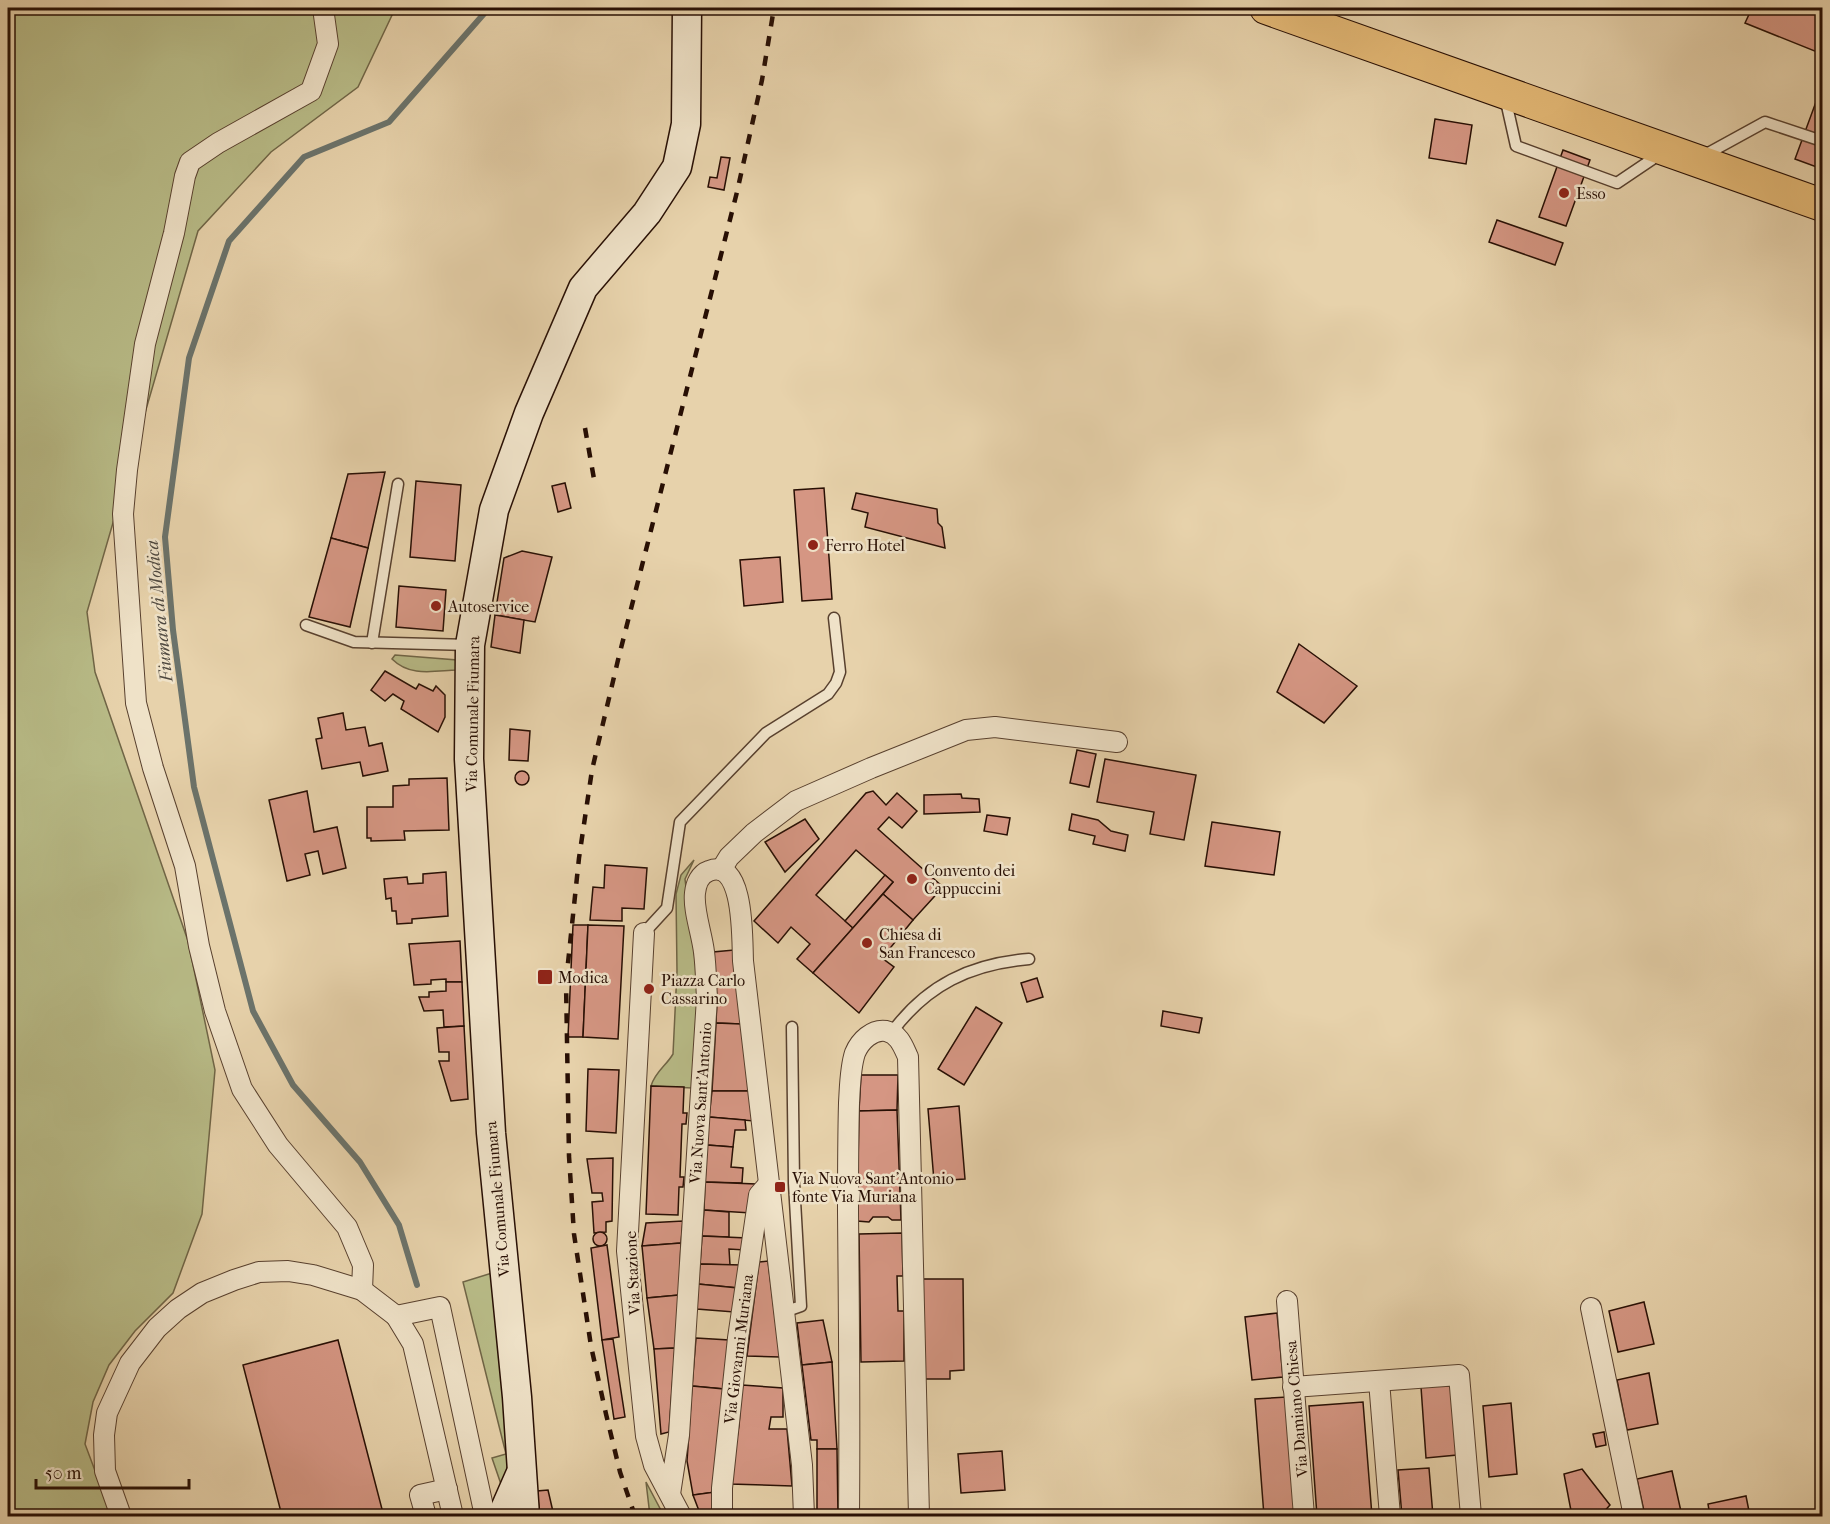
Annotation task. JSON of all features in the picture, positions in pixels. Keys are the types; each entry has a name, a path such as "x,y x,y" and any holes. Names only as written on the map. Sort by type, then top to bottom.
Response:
{"main road":[{"path":"1266,8 1822,205"}],"street":[{"path":"324,8 328,44 311,91 218,142 190,162 145,344 123,514 136,702 153,768 185,866 199,945 215,1011 242,1089 278,1145 347,1227 363,1265 362,1290"},
{"name":"Via Comunale Fiumara","path":"504,1516 522,1471 490,1122 469,759 470,645 494,510 529,413 583,288 647,213 677,167 686,124 687,8"},
{"path":"804,1516 802,1465 743,962 739,899 730,875 721,870 729,857 754,832 796,801 966,730 995,727 1117,742"},
{"name":"Via Nuova Sant'Antonio","path":"670,1494 679,1435 707,998 704,953 695,895 697,883 703,874 712,870 721,870"},
{"name":"Via Stazione","path":"644,933 627,1251 646,1436 654,1465 681,1516"},
{"path":"849,1516 848,1139 850,1083 855,1054 861,1041 881,1030 892,1032 902,1043 908,1057 919,1516"},
{"name":"Via Giovanni Muriana","path":"722,1516 722,1488 738,1338 759,1195 768,1185"},
{"path":"121,1516 105,1471 104,1435 107,1413 130,1363 157,1328 178,1309 202,1293 259,1272 288,1271 313,1275 362,1290 396,1316 413,1344 453,1516"},
{"name":"Via Damiano Chiesa","path":"1287,1301 1304,1516"},
{"path":"396,1316 440,1307 478,1479 504,1516"},
{"path":"1591,1308 1634,1516"},
{"path":"1293,1387 1459,1375 1471,1516"},
{"path":"1379,1381 1390,1516"},
{"path":"426,1516 420,1495 447,1488"}],"lane":[{"path":"1503,91 1516,146 1617,183 1667,150"},
{"path":"1696,160 1766,122 1822,141"},
{"path":"372,643 398,484"},
{"path":"644,933 667,908 680,822 766,733 828,694 836,683 840,672 834,618"},
{"path":"306,625 354,642 470,645"},
{"path":"892,1032 917,1002 951,979 1006,961 1029,959"},
{"path":"784,1312 801,1306 794,1183 792,1027"}],"green space":[{"path":"8,8 393,8 394,11 358,87 271,152 198,231 87,612 95,672 188,941 215,1070 202,1214 173,1293 135,1331 109,1365 93,1402 85,1444 112,1516 8,1516"},
{"path":"395,655 457,660 457,670 414,671 399,665 392,659"},
{"path":"694,860 685,879 699,990 692,1088 651,1086 655,1077 673,1054 677,971 676,894 681,875"},
{"path":"492,1273 512,1488 503,1490 492,1458 506,1454 463,1282"},
{"path":"646,1482 664,1516 650,1516"}],"building":[{"path":"1752,8 1822,8 1822,54 1745,23"},
{"path":"1820,91 1822,92 1822,169 1795,159"},
{"path":"1435,119 1472,125 1466,164 1429,158"},
{"path":"1563,150 1590,160 1566,226 1539,217"},
{"path":"721,157 730,158 724,190 708,187 710,177 717,178"},
{"path":"1497,220 1563,243 1555,265 1489,242"},
{"path":"385,472 368,548 331,538 348,474"},
{"path":"416,481 461,485 455,561 410,557"},
{"path":"565,483 571,508 558,512 552,486"},
{"name":"Ferro Hotel","path":"824,488 832,599 802,601 794,490"},
{"path":"856,493 937,509 938,523 942,527 945,548 865,527 868,513 852,509"},
{"path":"331,538 368,548 350,627 309,617"},
{"path":"522,551 552,557 535,622 495,615 504,558"},
{"path":"780,557 783,602 744,606 740,560"},
{"path":"399,586 446,590 443,631 396,627"},
{"path":"495,615 524,620 520,653 491,647"},
{"path":"1299,644 1357,686 1324,723 1277,692"},
{"path":"385,671 416,689 419,684 433,691 436,686 445,695 445,717 438,732 401,709 404,701 393,694 385,701 371,690"},
{"path":"343,713 346,730 365,727 369,746 382,743 388,771 363,776 360,762 322,769 316,739 322,738 318,718"},
{"path":"510,729 530,731 528,761 509,760"},
{"path":"1077,750 1096,754 1089,787 1070,783"},
{"path":"1105,759 1196,775 1184,840 1150,834 1154,812 1097,802"},
{"path":"522,771 527,773 529,778 527,783 522,785 517,783 515,778 517,773"},
{"path":"447,778 449,830 404,831 405,840 371,841 371,838 367,838 367,807 393,807 393,786 409,785 409,779"},
{"path":"307,791 314,832 337,827 346,868 323,874 318,851 305,854 310,875 287,881 269,800"},
{"name":"Convento dei Cappuccini","path":"873,791 886,805 897,793 917,811 902,828 889,817 878,829 943,887 913,920 883,894 893,882 856,850 816,895 853,928 813,973 797,959 810,944 791,927 778,943 754,921 866,793"},
{"path":"961,794 962,798 979,799 980,812 924,814 924,795"},
{"path":"1072,814 1098,820 1111,831 1128,835 1125,851 1093,844 1095,836 1069,830"},
{"path":"987,815 1010,818 1007,835 984,831"},
{"path":"805,819 819,839 785,872 765,842"},
{"path":"1212,822 1280,832 1274,875 1205,866"},
{"path":"605,865 647,868 644,909 622,908 622,921 590,920 593,887 604,888"},
{"path":"446,872 448,916 412,919 412,923 397,924 396,911 392,911 391,898 386,899 384,879 407,877 408,884 423,883 423,874"},
{"path":"885,875 893,882 853,928 845,921"},
{"name":"Chiesa di San Francesco","path":"883,894 913,920 882,958 894,967 859,1013 813,973"},
{"path":"573,925 588,925 583,1037 568,1037"},
{"path":"588,925 624,926 618,1039 583,1037"},
{"path":"460,941 462,982 446,982 446,979 431,980 431,984 414,985 409,944"},
{"path":"734,950 741,1024 716,1023 717,1000 713,952"},
{"path":"1037,978 1043,997 1027,1002 1021,983"},
{"path":"446,982 462,982 464,1026 444,1027 443,1010 424,1011 419,997 429,997 429,992 446,991"},
{"path":"976,1007 1002,1023 964,1085 938,1069"},
{"path":"1163,1011 1202,1018 1199,1033 1161,1026"},
{"path":"716,1023 741,1024 749,1091 712,1091"},
{"path":"464,1026 468,1099 451,1101 439,1061 449,1061 449,1052 439,1052 437,1028"},
{"path":"588,1069 619,1070 616,1133 586,1131"},
{"path":"861,1075 898,1075 897,1110 859,1111"},
{"path":"651,1086 684,1087 683,1113 687,1113 686,1124 682,1124 680,1177 684,1177 683,1187 679,1187 678,1215 646,1214"},
{"path":"712,1091 749,1091 754,1121 709,1117"},
{"path":"959,1106 965,1179 934,1181 928,1109"},
{"path":"897,1110 901,1220 873,1217 869,1222 857,1221 859,1111"},
{"path":"709,1117 745,1120 746,1130 735,1130 733,1147 707,1145"},
{"path":"707,1145 733,1147 731,1167 743,1168 742,1183 705,1182"},
{"path":"613,1158 612,1221 606,1222 606,1232 594,1233 592,1202 603,1201 602,1193 592,1193 587,1159"},
{"path":"705,1182 756,1184 751,1213 704,1210"},
{"path":"704,1210 729,1212 729,1237 702,1236"},
{"path":"683,1221 681,1243 642,1246 646,1223"},
{"path":"600,1232 605,1234 607,1239 605,1244 600,1246 595,1244 593,1239 595,1234"},
{"path":"902,1233 903,1276 897,1276 898,1311 904,1311 904,1361 861,1362 859,1234"},
{"path":"702,1236 747,1238 745,1250 729,1249 730,1265 700,1264"},
{"path":"681,1243 679,1295 647,1298 642,1246"},
{"path":"607,1245 619,1337 602,1340 591,1248"},
{"path":"768,1261 780,1357 747,1356 759,1262"},
{"path":"700,1264 742,1265 738,1288 698,1284"},
{"path":"923,1279 963,1279 964,1370 950,1371 950,1379 924,1379"},
{"path":"698,1284 738,1288 734,1312 697,1309"},
{"path":"679,1295 675,1348 654,1349 647,1298"},
{"path":"1644,1302 1654,1344 1618,1352 1609,1311"},
{"path":"1277,1313 1283,1377 1252,1380 1245,1317"},
{"path":"823,1320 832,1362 802,1365 797,1323"},
{"path":"696,1338 729,1340 724,1389 692,1386"},
{"path":"613,1339 625,1417 614,1419 602,1340"},
{"path":"338,1340 383,1513 371,1516 282,1516 243,1365"},
{"path":"675,1348 669,1432 661,1434 654,1349"},
{"path":"832,1362 837,1449 817,1449 817,1440 811,1440 802,1365"},
{"path":"1649,1373 1658,1424 1627,1430 1617,1380"},
{"path":"1451,1384 1457,1455 1426,1458 1421,1387"},
{"path":"742,1385 783,1388 783,1417 771,1417 769,1429 787,1429 792,1486 730,1484 739,1425"},
{"path":"692,1386 724,1389 715,1492 693,1495 687,1461"},
{"path":"1287,1397 1296,1516 1264,1516 1255,1399"},
{"path":"1363,1402 1372,1516 1317,1516 1309,1406"},
{"path":"1511,1403 1517,1474 1489,1477 1483,1406"},
{"path":"1604,1432 1606,1445 1596,1447 1593,1434"},
{"path":"817,1449 837,1449 838,1516 817,1516"},
{"path":"1002,1451 1005,1490 961,1493 958,1454"},
{"path":"1429,1468 1433,1516 1402,1516 1398,1470"},
{"path":"1582,1469 1610,1505 1600,1516 1572,1516 1564,1474"},
{"path":"1672,1471 1682,1516 1645,1516 1637,1479"},
{"path":"548,1490 554,1516 540,1516 537,1491"},
{"path":"715,1492 715,1516 701,1516 693,1495"},
{"path":"1746,1496 1750,1516 1710,1516 1708,1504"}],"waterway":[{"name":"Fiumara di Modica","path":"417,1285 399,1225 360,1162 293,1085 253,1011 194,787 173,630 165,537 189,358 229,241 304,157 389,122 489,8"}],"railway":[{"path":"635,1516 620,1472 591,1346 574,1234 569,1156 566,982 579,858 592,770 737,192 762,80 774,8"},
{"path":"585,428 594,479"}],"place":[{"name":"Esso","path":"1564,193"},
{"name":"Ferro Hotel","path":"813,545"},
{"name":"Autoservice","path":"436,606"},
{"name":"Convento dei Cappuccini","path":"912,879"},
{"name":"Chiesa di San Francesco","path":"867,943"},
{"name":"Modica","path":"545,977"},
{"name":"Piazza Carlo Cassarino","path":"649,989"},
{"name":"Via Nuova Sant'Antonio fonte Via Muriana","path":"780,1187"}]}
